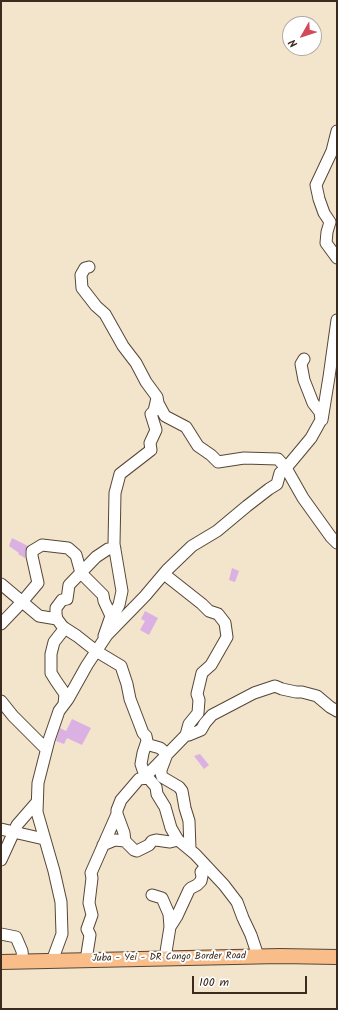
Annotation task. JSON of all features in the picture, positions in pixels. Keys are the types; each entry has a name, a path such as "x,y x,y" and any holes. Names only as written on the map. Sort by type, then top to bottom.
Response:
{"main road":[{"name":"Juba - Yei - DR Congo Border Road","path":"1,962 258,956 337,957"}],"street":[{"path":"337,131 332,151 316,185 324,213 330,222 326,243 337,258"},
{"path":"89,267 85,268 81,275 82,288 96,306 105,314 123,346 136,363 146,382 157,397 158,403 165,416 186,427 198,446 218,462 244,458 278,459 286,468 304,498 337,543"},
{"path":"52,961 62,934 61,902 54,871 37,812 37,802 38,783 46,749 60,711 107,635 192,546 217,531 277,484 280,473 311,438 321,420 337,320"},
{"path":"304,359 301,364 304,380 313,403 320,412 321,420"},
{"path":"99,647 111,616 114,614 118,605 122,591 114,544 116,492 120,474 151,450 150,443 156,430 151,414 154,411 157,397"},
{"path":"1,624 38,583 32,551 42,545 68,548 76,556 81,573 103,594 104,601 111,616"},
{"path":"115,549 108,549 102,552 69,585 67,599 62,600 56,608 57,619 63,627 99,647 121,666 130,699 143,733 146,736 147,741 141,764 144,773 156,787 165,807 171,828 178,840 195,854 237,902 252,936 258,956"},
{"path":"86,960 90,935 88,929 92,915 89,903 92,878 91,873 117,814 121,800 139,779 147,777 186,735 189,724 198,713 200,700 197,694 202,673 211,665 227,637 225,622 218,614 209,611 164,574"},
{"path":"1,584 39,616 57,619"},
{"path":"64,704 65,694 51,673 51,654 54,642 65,628"},
{"path":"186,735 201,730 212,715 254,693 275,686 282,690 302,692 317,696 337,711"},
{"path":"3,706 46,749"},
{"path":"146,744 160,748 167,754"},
{"path":"167,754 160,773 162,777 179,787 182,791 189,821 190,850"},
{"path":"1,860 17,825 37,802"},
{"path":"117,814 124,833 125,841 134,850 137,851 149,846 152,841 156,840 170,842 178,840"},
{"path":"1,829 44,839"},
{"path":"103,845 115,840 125,841"},
{"path":"170,927 177,916 189,890 201,881 201,872 206,866"},
{"path":"152,895 162,898 169,914 170,927 165,958"},
{"path":"1,934 16,937 22,951 23,961"}],"building":[{"path":"12,538 28,546 25,551 25,558 9,546"},
{"path":"232,568 239,571 235,582 229,580"},
{"path":"145,611 158,618 149,635 140,630 145,621 141,619"},
{"path":"72,719 91,728 82,745 67,738 64,744 56,741 60,728 66,731"},
{"path":"200,754 209,765 204,769 194,756"}]}
